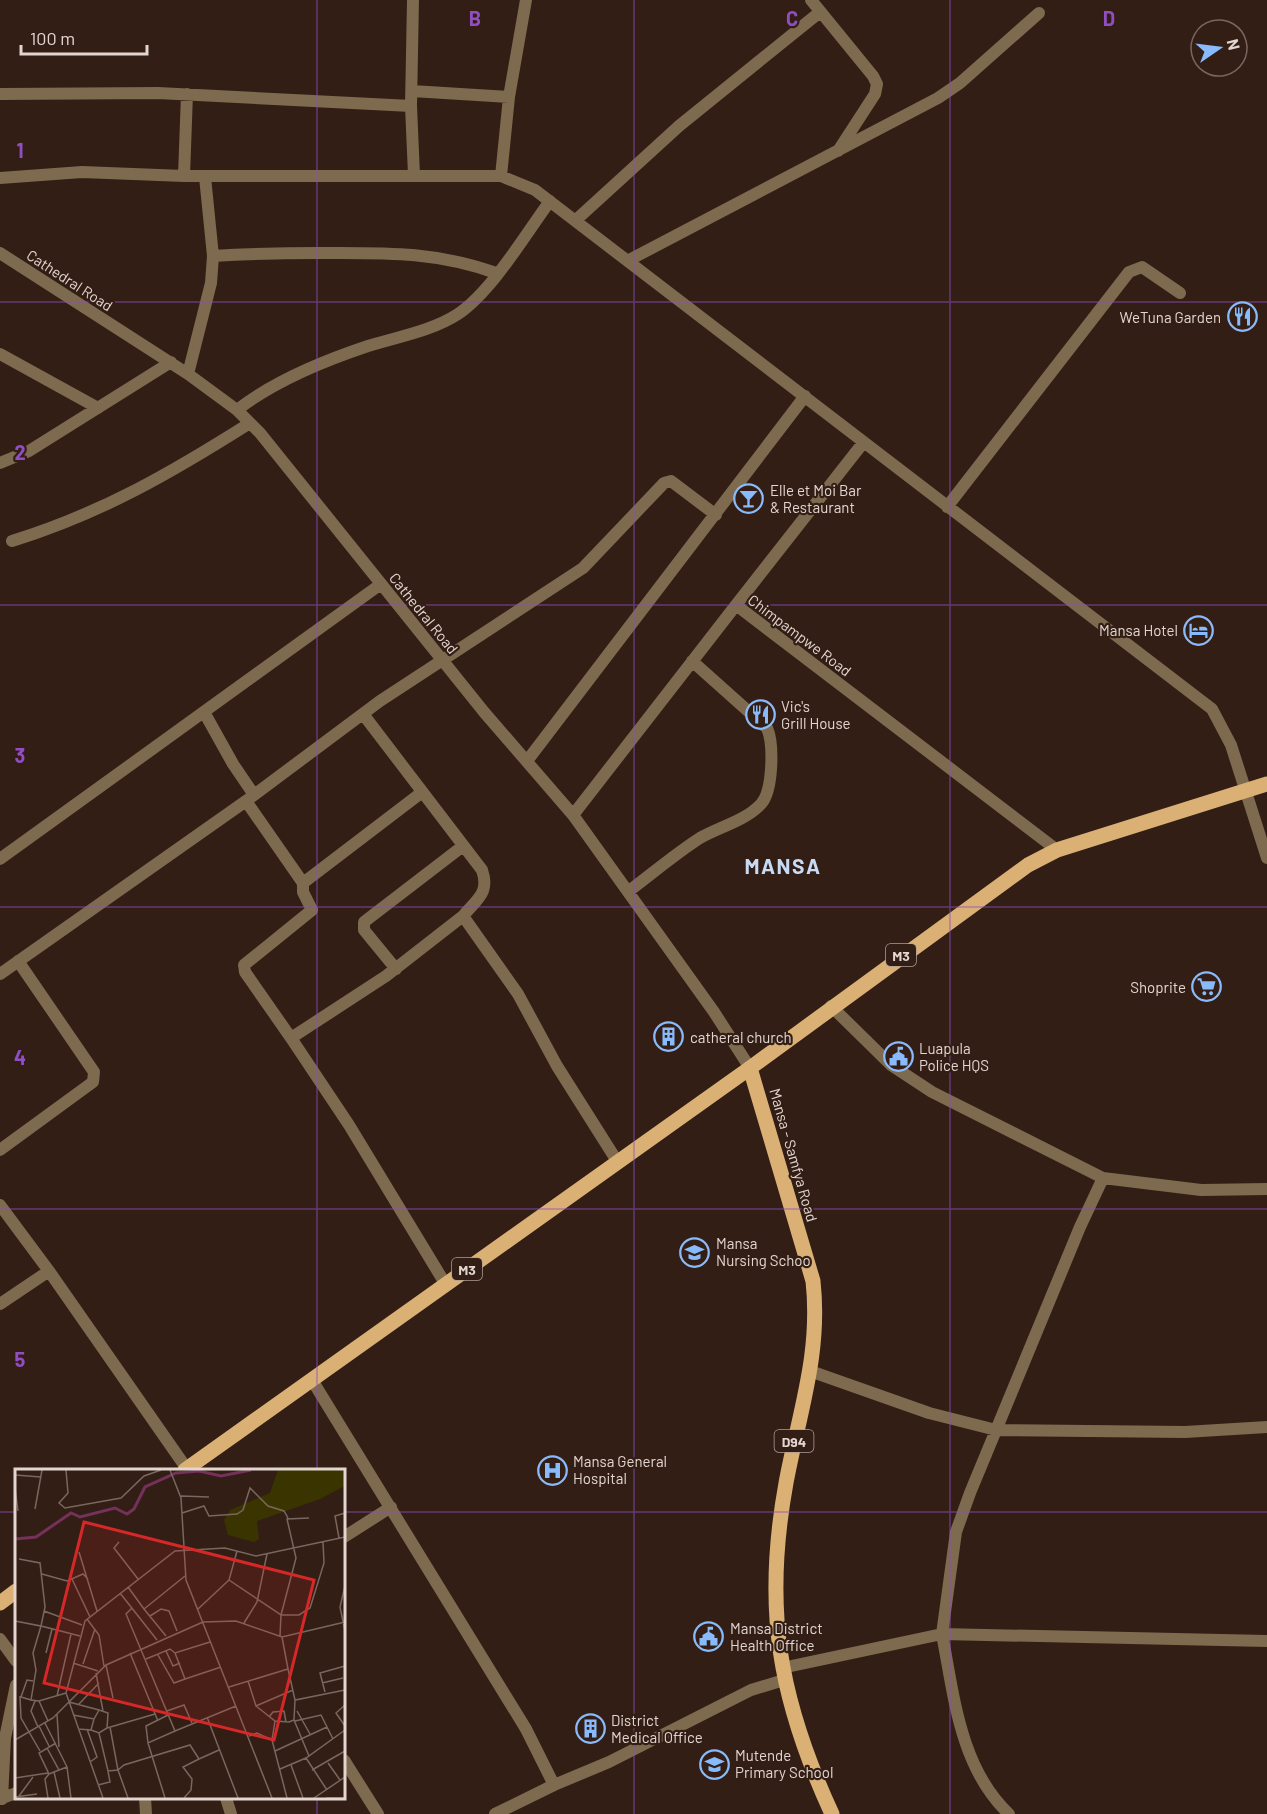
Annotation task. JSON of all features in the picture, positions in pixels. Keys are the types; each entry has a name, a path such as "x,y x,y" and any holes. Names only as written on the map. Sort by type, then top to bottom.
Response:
{"main road":[{"name":"M3","path":"187,1469 750,1068 831,1006 1019,871 1057,850 1267,784"},
{"name":"Mansa - Samfya Road","path":"750,1068 813,1281 816,1337 785,1485 777,1552 774,1610 783,1674 805,1751 832,1814"},
{"path":"0,1603 15,1593"}],"street":[{"path":"413,0 411,106 414,175"},
{"path":"501,176 509,97 526,0"},
{"path":"812,0 877,84 870,104 836,153"},
{"path":"576,220 679,126 820,12"},
{"path":"629,260 938,98 960,83 1039,12"},
{"path":"412,91 509,97"},
{"path":"0,94 77,92 187,94 411,106"},
{"path":"184,177 187,94"},
{"path":"0,178 82,172 184,177 501,176 535,190 1212,709 1227,735 1267,858"},
{"path":"188,374 211,283 213,256 205,177"},
{"path":"237,411 282,382 365,347 440,323 458,314 479,296 550,201"},
{"path":"213,256 266,252 403,252 468,263 496,273"},
{"name":"Cathedral Road","path":"0,253 188,374 237,411 274,448 442,660 573,815 629,891 750,1068"},
{"path":"948,507 1129,272 1142,267 1150,270 1180,293"},
{"path":"0,354 98,408"},
{"path":"0,463 29,451 171,362"},
{"path":"526,761 805,396"},
{"path":"12,541 59,526 114,503 250,423"},
{"path":"736,605 863,443"},
{"path":"0,974 250,798 363,714 583,568 664,483 671,481 716,515"},
{"path":"0,859 294,644 381,584"},
{"name":"Chimpampwe Road","path":"573,815 736,605 1057,850"},
{"path":"629,891 701,837 747,815 762,803 768,791 772,740 767,728 692,662"},
{"path":"204,712 250,798 303,884 303,892 311,912 244,965 245,972 349,1125 446,1285"},
{"path":"291,1038 396,969 463,916 485,891 482,870 363,714"},
{"path":"303,884 421,793"},
{"path":"396,969 364,930 364,922 463,846"},
{"path":"463,916 518,994 557,1066 617,1161"},
{"path":"0,1150 93,1082 95,1077 94,1072 18,961"},
{"path":"831,1006 891,1065 932,1092 1103,1178 1201,1190 1267,1189"},
{"path":"1009,1814 991,1797 975,1768 959,1719 942,1634 956,1532 1080,1227 1103,1178"},
{"path":"0,1205 50,1271 185,1469"},
{"path":"0,1304 50,1271"},
{"path":"810,1371 929,1413 996,1430 1174,1432 1267,1427"},
{"path":"312,1380 526,1729 554,1785"},
{"path":"345,1536 391,1507"},
{"path":"495,1814 554,1785 609,1762 783,1674 942,1634 1267,1641"},
{"path":"0,1639 15,1660"},
{"path":"15,1690 5,1738 1,1799 15,1793"},
{"path":"345,1762 378,1814"},
{"path":"145,1799 146,1814"},
{"path":"227,1799 231,1814"}],"place":[{"name":"WeTuna Garden","path":"1242,317"},
{"name":"Elle et Moi Bar & Restaurant","path":"749,499"},
{"name":"Mansa Hotel","path":"1199,630"},
{"name":"Vic's Grill House","path":"760,715"},
{"name":"Shoprite","path":"1207,987"},
{"name":"catheral church","path":"669,1037"},
{"name":"Luapula Police HQS","path":"898,1057"},
{"name":"Mansa Nursing Schoo","path":"695,1252"},
{"name":"Mansa General Hospital","path":"552,1470"},
{"name":"Mansa District Health Office","path":"709,1637"},
{"name":"District Medical Office","path":"590,1729"},
{"name":"Mutende Primary School","path":"714,1764"}],"district":[{"name":"MANSA","path":"783,865"}]}
